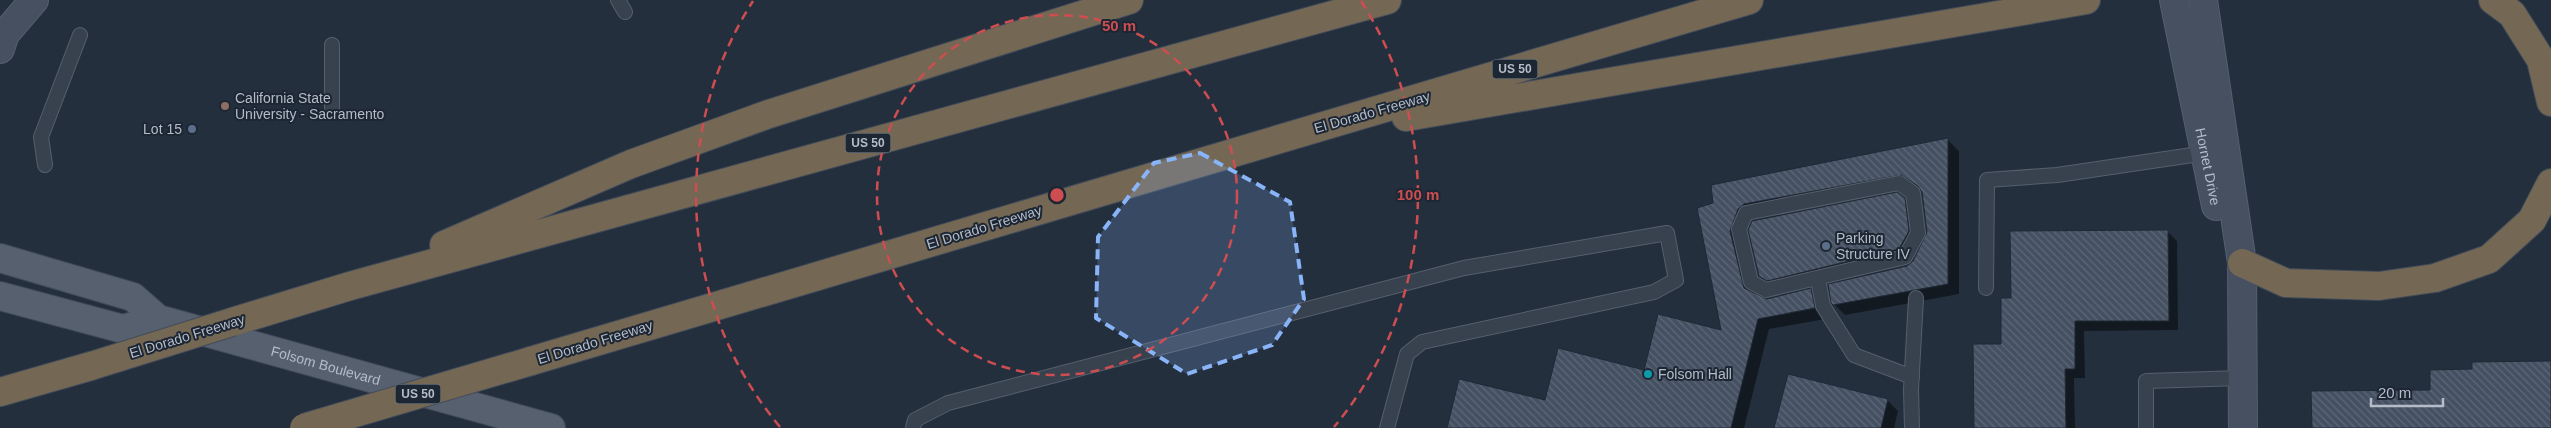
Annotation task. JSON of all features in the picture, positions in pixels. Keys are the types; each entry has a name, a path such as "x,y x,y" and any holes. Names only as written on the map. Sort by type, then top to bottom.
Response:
{"highway":[{"path":"350,286 631,164 766,115 1129,0"},
{"name":"El Dorado Freeway","path":"0,392 350,286 1386,0"},
{"name":"El Dorado Freeway","path":"304,428 1749,0"},
{"path":"1281,139 2086,0"},
{"path":"2493,0 2512,14 2541,60 2551,102"},
{"path":"2242,263 2286,283 2379,286 2435,278 2489,259 2532,220 2551,183"}],"main road":[{"name":"Folsom Boulevard","path":"0,258 133,297 158,319 551,428"},
{"path":"0,296 123,329 158,319"}],"street":[{"path":"0,49 6,34 34,0"},
{"name":"Hornet Drive","path":"2174,0 2242,333"},
{"name":"Hornet Drive","path":"2203,0 2242,263 2243,428"}],"lane":[{"path":"45,165 41,137 80,35"},
{"path":"332,45 332,108"},
{"path":"1986,288 1987,180 2057,175 2206,153"},
{"path":"1899,183 1914,193 1918,233 1905,257 1818,279 1766,290 1750,282 1739,229 1746,213 1899,183"},
{"path":"913,428 915,420 948,403 1464,268 1667,233 1676,280 1654,292 1422,342 1407,354 1387,428"},
{"path":"1818,279 1823,306 1854,354 1912,377"},
{"path":"1912,428 1912,377 1916,298"},
{"path":"2146,428 2146,381 2242,378"}],"highlighted area":[{"path":"1200,153 1290,202 1304,299 1272,345 1187,374 1096,318 1098,237 1154,163"}],"building":[{"path":"1948,138 1948,284 1833,305 1831,303 1828,284 1907,266 1913,261 1927,232 1922,192 1918,186 1901,175 1744,204 1738,209 1730,231 1744,288 1767,299 1811,288 1815,308 1758,319 1731,428 1447,428 1459,379 1545,400 1558,348 1644,370 1658,314 1721,330 1697,208 1713,203 1711,185"},
{"path":"1897,192 1905,198 1909,231 1899,249 1767,281 1759,276 1748,230 1752,221"},
{"path":"2168,230 2169,321 2075,321 2075,369 2065,369 2066,428 1974,428 1973,344 2001,344 2001,298 2011,298 2010,231"},
{"path":"2551,361 2551,428 2312,428 2311,391 2430,390 2430,370 2472,369 2472,362"},
{"path":"1788,374 1888,399 1881,428 1774,428"}],"place":[{"name":"California State University - Sacramento","path":"225,106"},
{"name":"Lot 15","path":"192,129"},
{"name":"Parking Structure IV","path":"1826,246"},
{"name":"Folsom Hall","path":"1648,374"}]}
